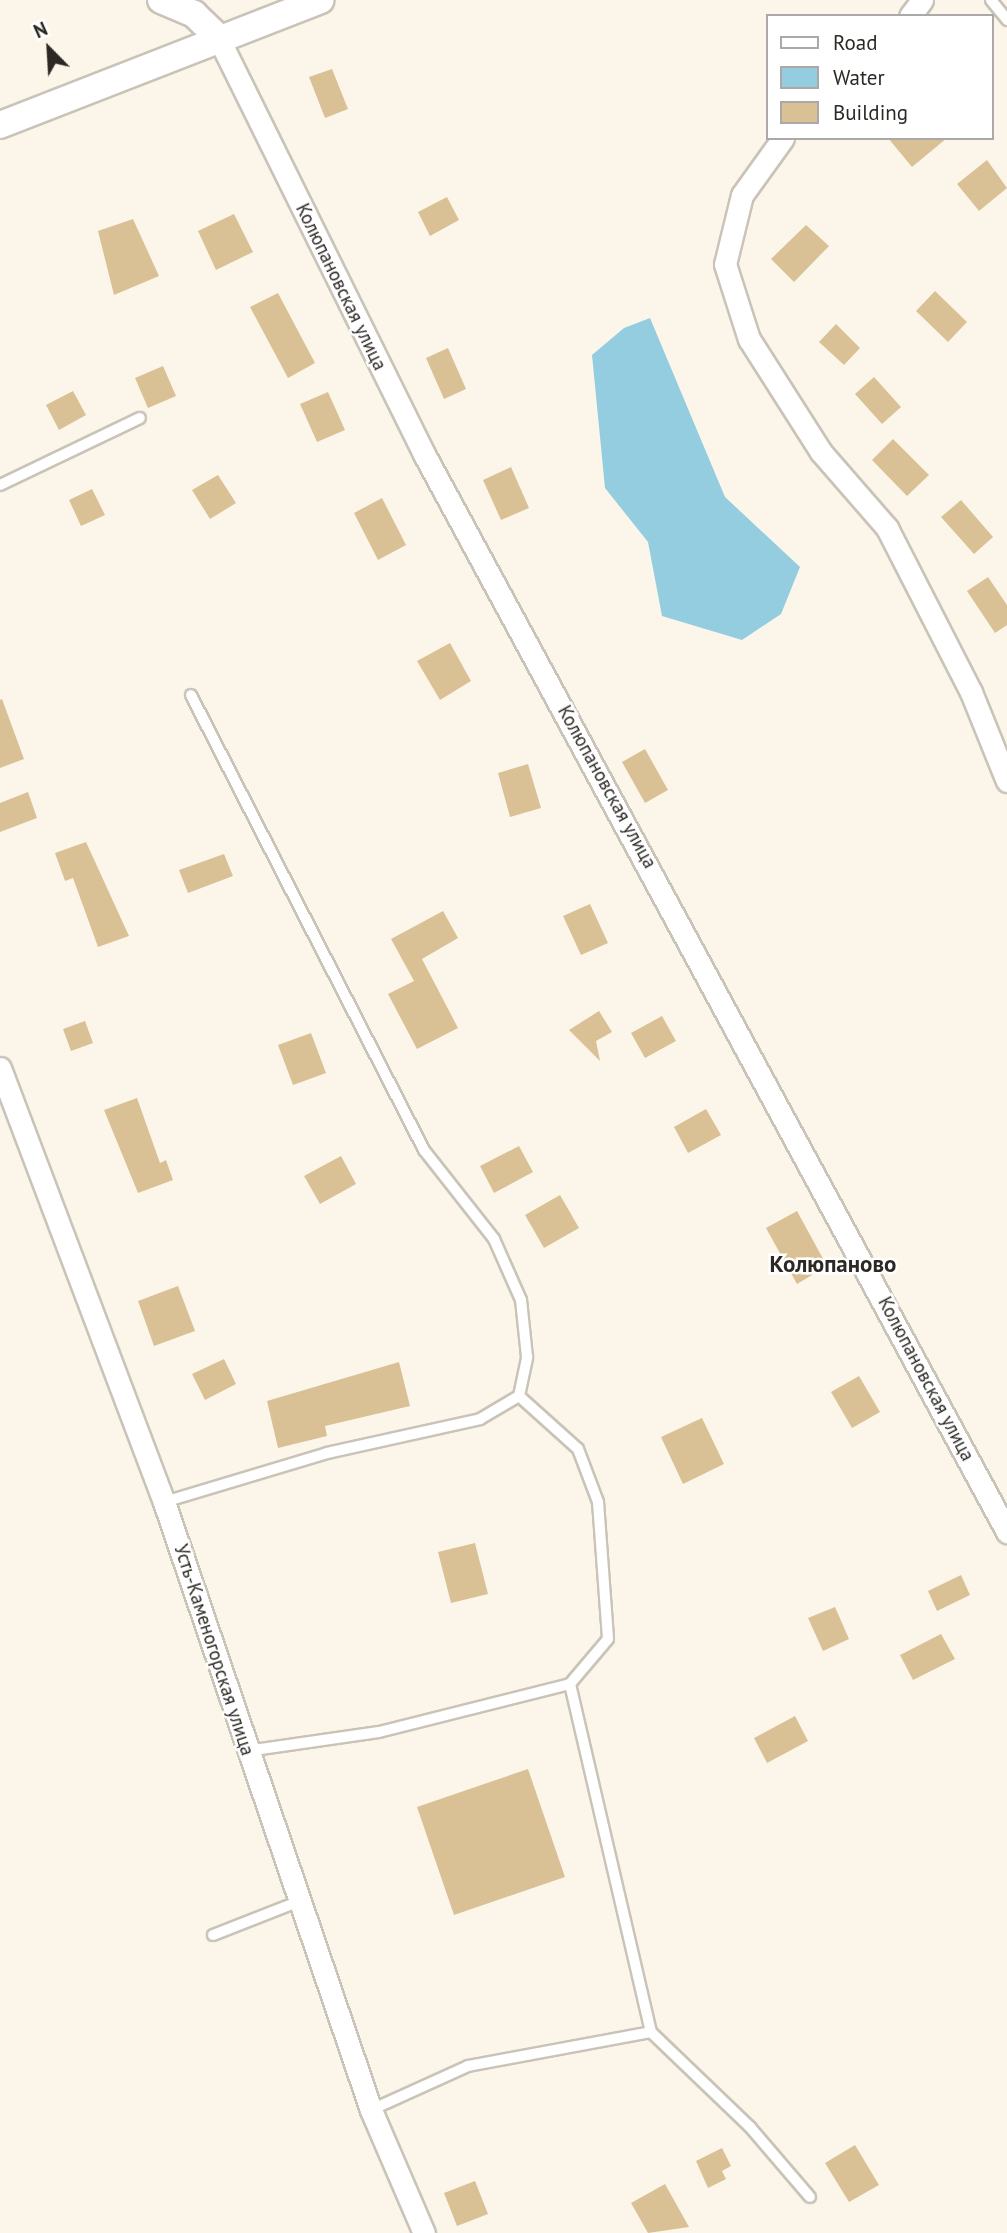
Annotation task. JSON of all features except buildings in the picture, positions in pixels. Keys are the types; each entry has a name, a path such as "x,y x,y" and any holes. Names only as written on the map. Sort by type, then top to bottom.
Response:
{"street":[{"path":"161,0 194,14 218,37"},
{"path":"0,125 218,37 283,19 320,0"},
{"name":"Колюпановская улица","path":"218,37 424,454 1007,1532"},
{"path":"782,140 742,195 725,264 749,339 821,452 887,528 971,692 1007,781"},
{"name":"Усть-Каменогорская улица","path":"0,1068 164,1502 371,2110 424,2233"}],"lane":[{"path":"991,0 1007,20"},
{"path":"0,485 140,418"},
{"path":"164,1502 327,1453 480,1419 519,1396 527,1357 521,1300 494,1239 424,1150 191,695"},
{"path":"247,1751 379,1732 570,1684 608,1639 598,1502 578,1449 519,1396"},
{"path":"570,1684 651,2032 750,2126 810,2197"},
{"path":"213,1935 298,1902"},
{"path":"371,2110 468,2066 651,2032"}],"water":[{"path":"650,318 725,497 800,567 781,614 742,640 662,616 648,542 605,488 592,355 624,328"}],"district":[{"name":"Колюпаново","path":"833,1264"}]}
